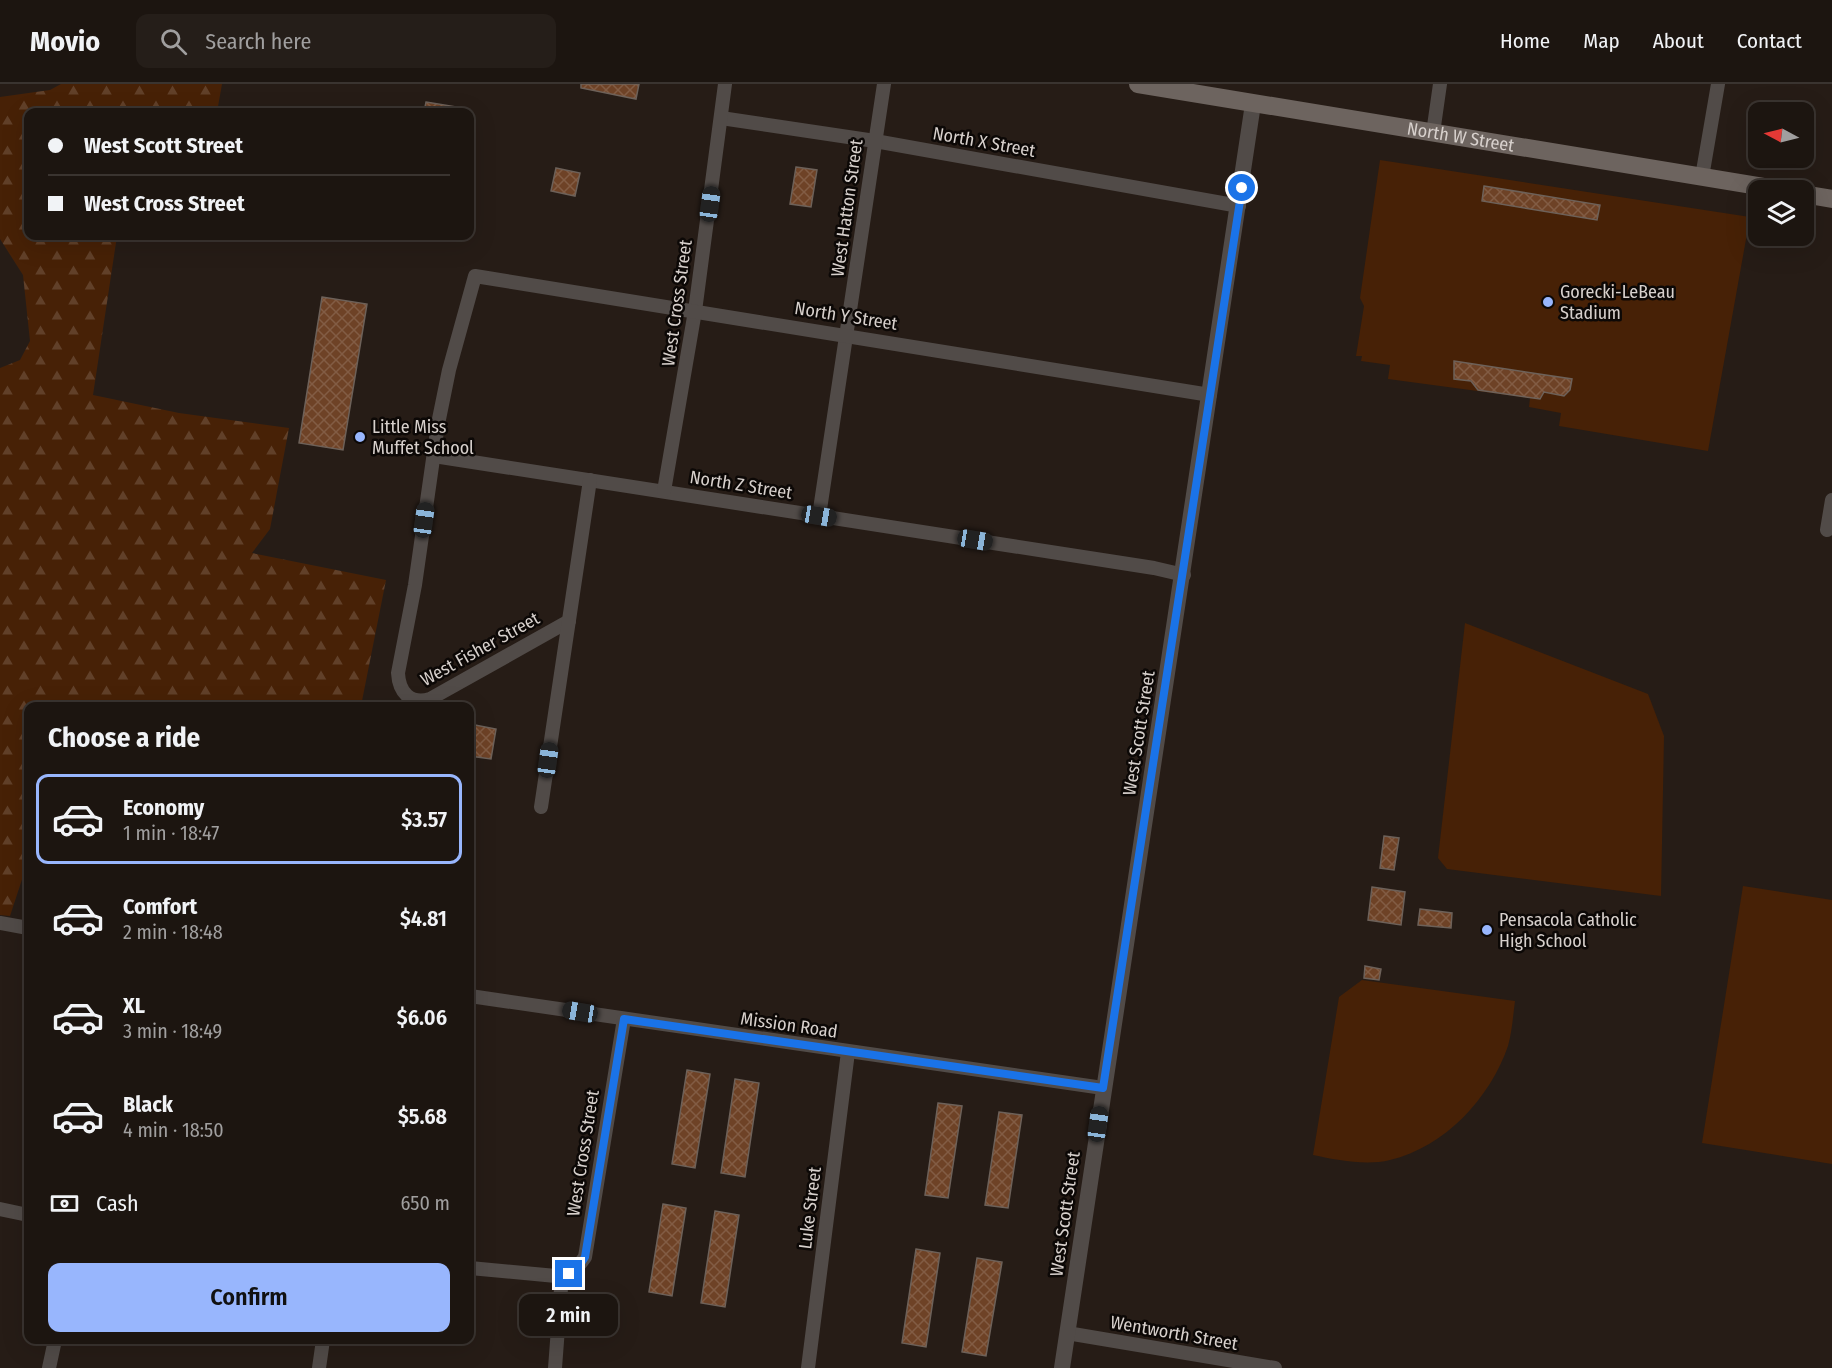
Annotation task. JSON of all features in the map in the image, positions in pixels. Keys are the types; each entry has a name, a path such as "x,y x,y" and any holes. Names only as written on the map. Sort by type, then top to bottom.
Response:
{"main road":[{"name":"North W Street","path":"1137,84 1164,86 1253,104 1748,184"},
{"path":"1814,196 1832,199"}],"street":[{"name":"West Cross Street","path":"664,491 695,311 725,84"},
{"name":"West Hatton Street","path":"819,516 884,84"},
{"path":"1434,133 1440,84"},
{"path":"1702,177 1719,84"},
{"name":"West Scott Street","path":"1062,1368 1103,1088 1184,575 1253,104"},
{"name":"North X Street","path":"721,118 875,141 1239,206"},
{"name":"North Y Street","path":"475,276 847,334 1210,395"},
{"name":"West Fisher Street","path":"475,276 449,370 434,456 398,673 403,692 414,700 430,699 569,621"},
{"name":"North Z Street","path":"434,456 1154,568 1184,575"},
{"path":"541,807 590,480"},
{"path":"1827,530 1832,500"},
{"path":"0,923 24,927"},
{"name":"Mission Road","path":"474,997 848,1053 1103,1088"},
{"name":"West Cross Street","path":"559,1276 569,1274 585,1257 624,1019"},
{"name":"Luke Street","path":"808,1368 848,1053"},
{"path":"0,1209 24,1214"},
{"path":"474,1268 559,1276 555,1368"},
{"name":"Wentworth Street","path":"1067,1333 1275,1368"},
{"path":"49,1368 54,1344"},
{"path":"319,1368 322,1344"}],"green space":[{"path":"61,84 222,84 218,108 24,108 24,240 116,240 93,395 179,413 289,428 270,529 252,553 386,580 362,702 24,702 24,873 10,916 0,915 0,368 20,360 30,341 23,275 0,239 0,97 50,90"},
{"name":"Gorecki-LeBeau Stadium","path":"1380,160 1748,217 1748,228 1708,451 1559,426 1561,413 1529,407 1530,398 1388,379 1390,365 1361,361 1362,356 1356,356 1364,306 1360,298"},
{"path":"1465,623 1648,694 1664,736 1661,896 1447,869 1438,858"},
{"path":"1743,886 1832,900 1832,1164 1702,1143"},
{"path":"1362,980 1515,1001 1508,1046 1500,1065 1490,1084 1463,1118 1429,1144 1410,1154 1381,1162 1361,1162 1313,1155 1339,997"}],"building":[{"path":"581,84 639,84 636,99 581,88"},
{"path":"426,102 463,108 425,108"},
{"path":"796,167 817,170 811,207 790,204"},
{"path":"556,168 580,173 575,196 551,191"},
{"path":"1484,186 1600,205 1597,220 1482,201"},
{"path":"322,297 367,304 343,450 299,443"},
{"path":"1454,361 1572,379 1570,390 1564,396 1544,392 1540,399 1478,390 1471,381 1454,379"},
{"path":"475,725 496,729 491,759 474,757"},
{"path":"1384,836 1399,838 1394,870 1380,868"},
{"path":"1372,887 1405,892 1401,925 1368,920"},
{"path":"1420,909 1452,913 1451,928 1418,925"},
{"path":"1365,966 1381,969 1379,980 1364,978"},
{"path":"687,1070 710,1074 695,1168 672,1164"},
{"path":"735,1079 759,1083 745,1177 721,1173"},
{"path":"938,1103 962,1106 948,1198 925,1195"},
{"path":"999,1112 1022,1115 1008,1208 985,1205"},
{"path":"663,1204 686,1208 672,1296 649,1292"},
{"path":"715,1211 739,1215 725,1307 701,1303"},
{"path":"916,1249 940,1253 926,1347 902,1343"},
{"path":"977,1258 1002,1262 986,1356 962,1352"}],"place":[{"name":"Gorecki-LeBeau Stadium","path":"1548,302"},
{"name":"Little Miss Muffet School","path":"360,437"},
{"name":"Pensacola Catholic High School","path":"1487,930"}],"route":[{"path":"569,1274 585,1257 624,1019 1103,1088 1242,188"}]}
